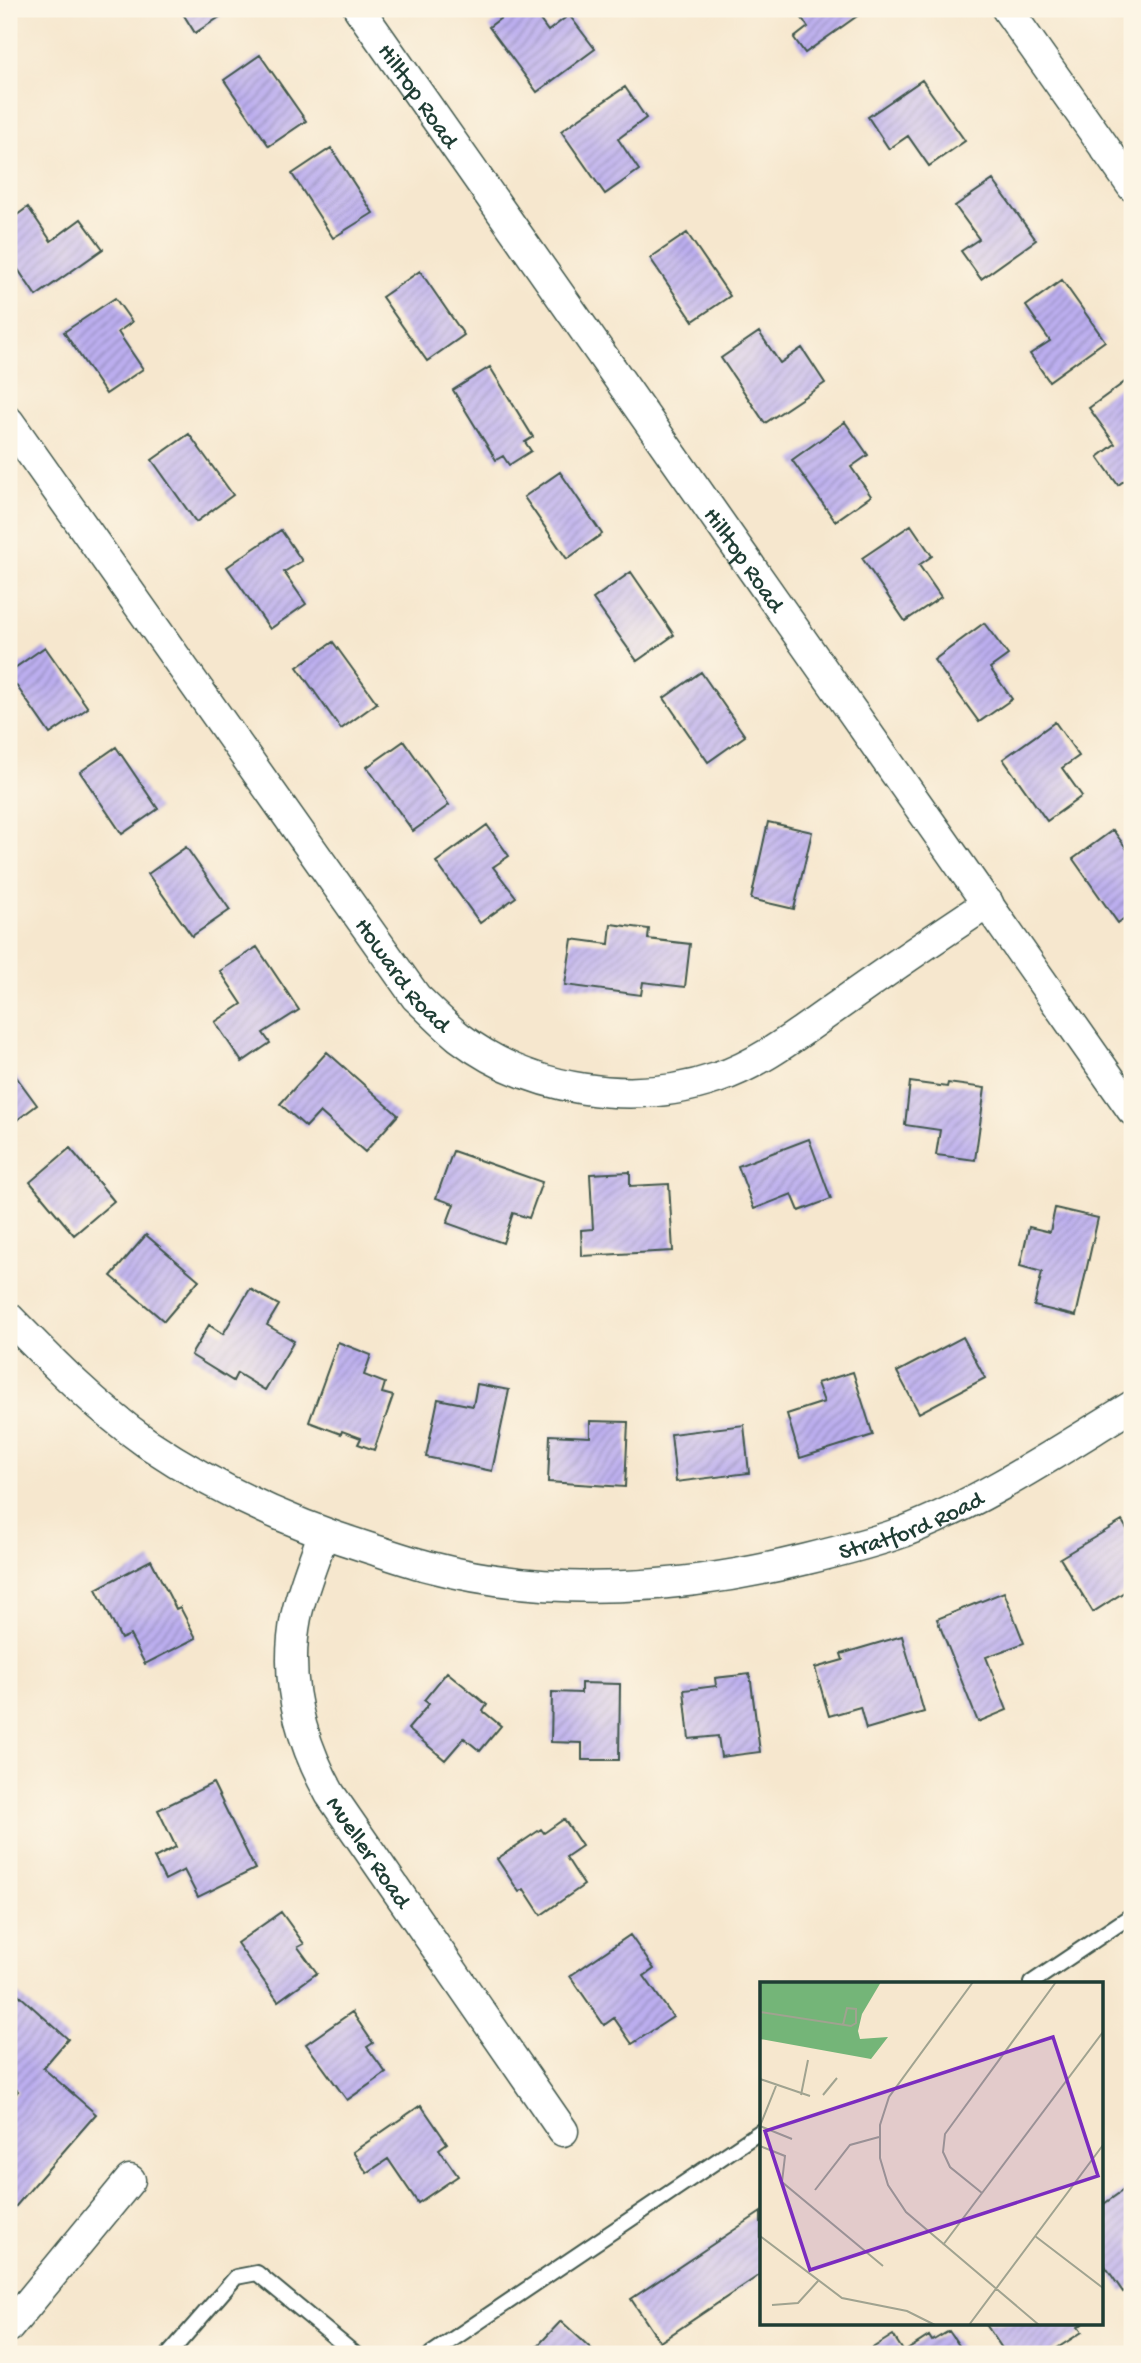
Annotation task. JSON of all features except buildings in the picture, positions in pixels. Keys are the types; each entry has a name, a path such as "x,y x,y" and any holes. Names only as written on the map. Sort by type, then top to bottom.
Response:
{"street":[{"name":"Hilltop Road","path":"359,9 1132,1110"},
{"path":"1007,9 1132,186"},
{"name":"Howard Road","path":"9,422 416,998 460,1038 511,1068 573,1087 624,1093 662,1091 717,1078 768,1054 988,903"},
{"path":"9,1318 94,1401 145,1441 232,1494 323,1534"},
{"name":"Stratford Road","path":"323,1534 432,1567 481,1577 580,1586 666,1583 765,1570 863,1546 904,1531 984,1494 1132,1406"},
{"name":"Mueller Road","path":"323,1534 296,1616 292,1667 298,1718 315,1766 330,1794 563,2131"},
{"path":"9,2327 130,2180"}],"lane":[{"path":"1032,1982 1132,1915"},
{"path":"431,2354 760,2132"},
{"path":"169,2354 236,2277 257,2273 355,2354"}]}
